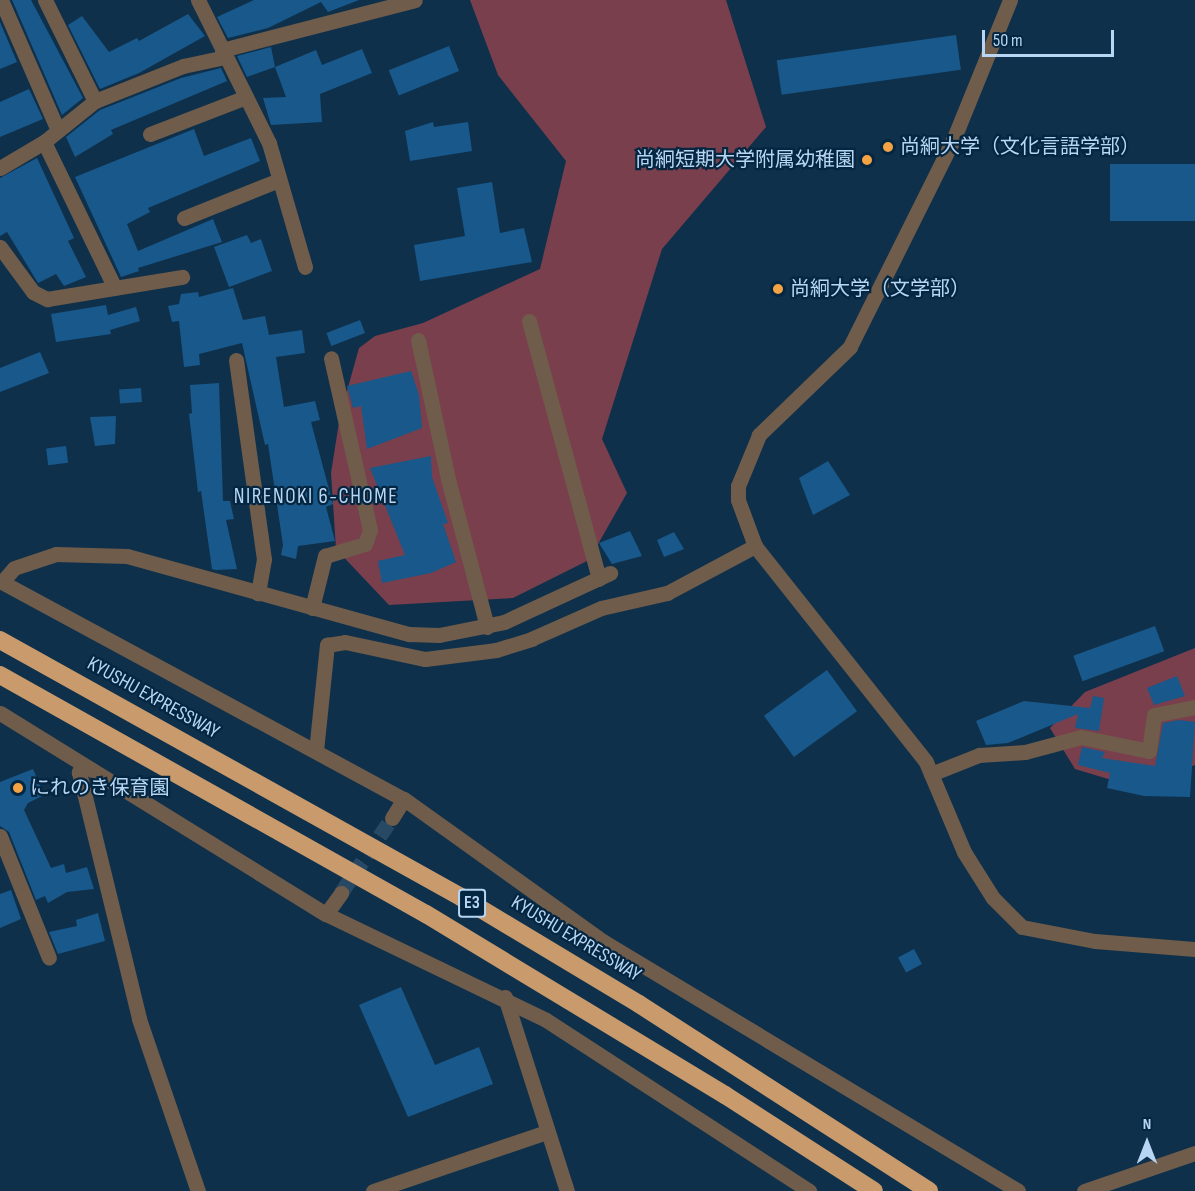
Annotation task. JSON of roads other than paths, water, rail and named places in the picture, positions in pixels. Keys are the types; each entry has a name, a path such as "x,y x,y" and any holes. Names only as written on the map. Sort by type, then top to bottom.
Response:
{"highway":[{"name":"KYUSHU EXPRESSWAY","path":"0,639 471,903 639,1004 929,1191"},
{"name":"E3","path":"0,675 426,914 725,1095 874,1191"}],"street":[{"path":"1,0 57,128"},
{"path":"45,0 95,101"},
{"path":"198,0 269,143 305,267"},
{"path":"0,168 44,142 57,128 95,101 183,66 415,0"},
{"path":"1010,0 954,138 850,347 759,435 738,486 742,514 755,546 919,753 931,774 964,852 993,898 1022,927 1095,941 1195,950"},
{"path":"150,134 246,97"},
{"path":"44,142 115,288"},
{"path":"184,218 279,180"},
{"path":"0,247 33,292 47,299 182,277"},
{"path":"529,321 605,576 554,602 487,627 463,633 409,634 127,556 56,554 26,562 14,568 1,581 404,799 604,942 1018,1191"},
{"path":"418,340 448,478 487,627"},
{"path":"312,608 325,556 365,544 370,530 331,358"},
{"path":"236,360 264,559 258,593"},
{"path":"316,751 327,645 345,642 425,659 496,650 531,639 601,608 651,598 678,588 755,546"},
{"path":"931,774 979,755 1025,752 1081,737 1149,751 1154,715 1195,707"},
{"path":"0,713 326,914 505,997 694,1113 809,1191"},
{"path":"82,764 79,772 139,1018 198,1191"},
{"path":"392,818 404,799"},
{"path":"0,837 49,958"},
{"path":"326,914 341,892"},
{"path":"505,997 546,1132 567,1191"},
{"path":"373,1191 546,1132"},
{"path":"1084,1191 1195,1153"}],"tunnel":[{"path":"341,893 392,818"}],"place":[{"name":"尚絅大学（文化言語学部）","path":"888,147"},
{"name":"尚絅短期大学附属幼稚園","path":"867,160"},
{"name":"尚絅大学（文学部）","path":"778,289"},
{"name":"にれのき保育園","path":"18,788"}],"district":[{"name":"NIRENOKI 6-CHOME","path":"316,497"}]}
